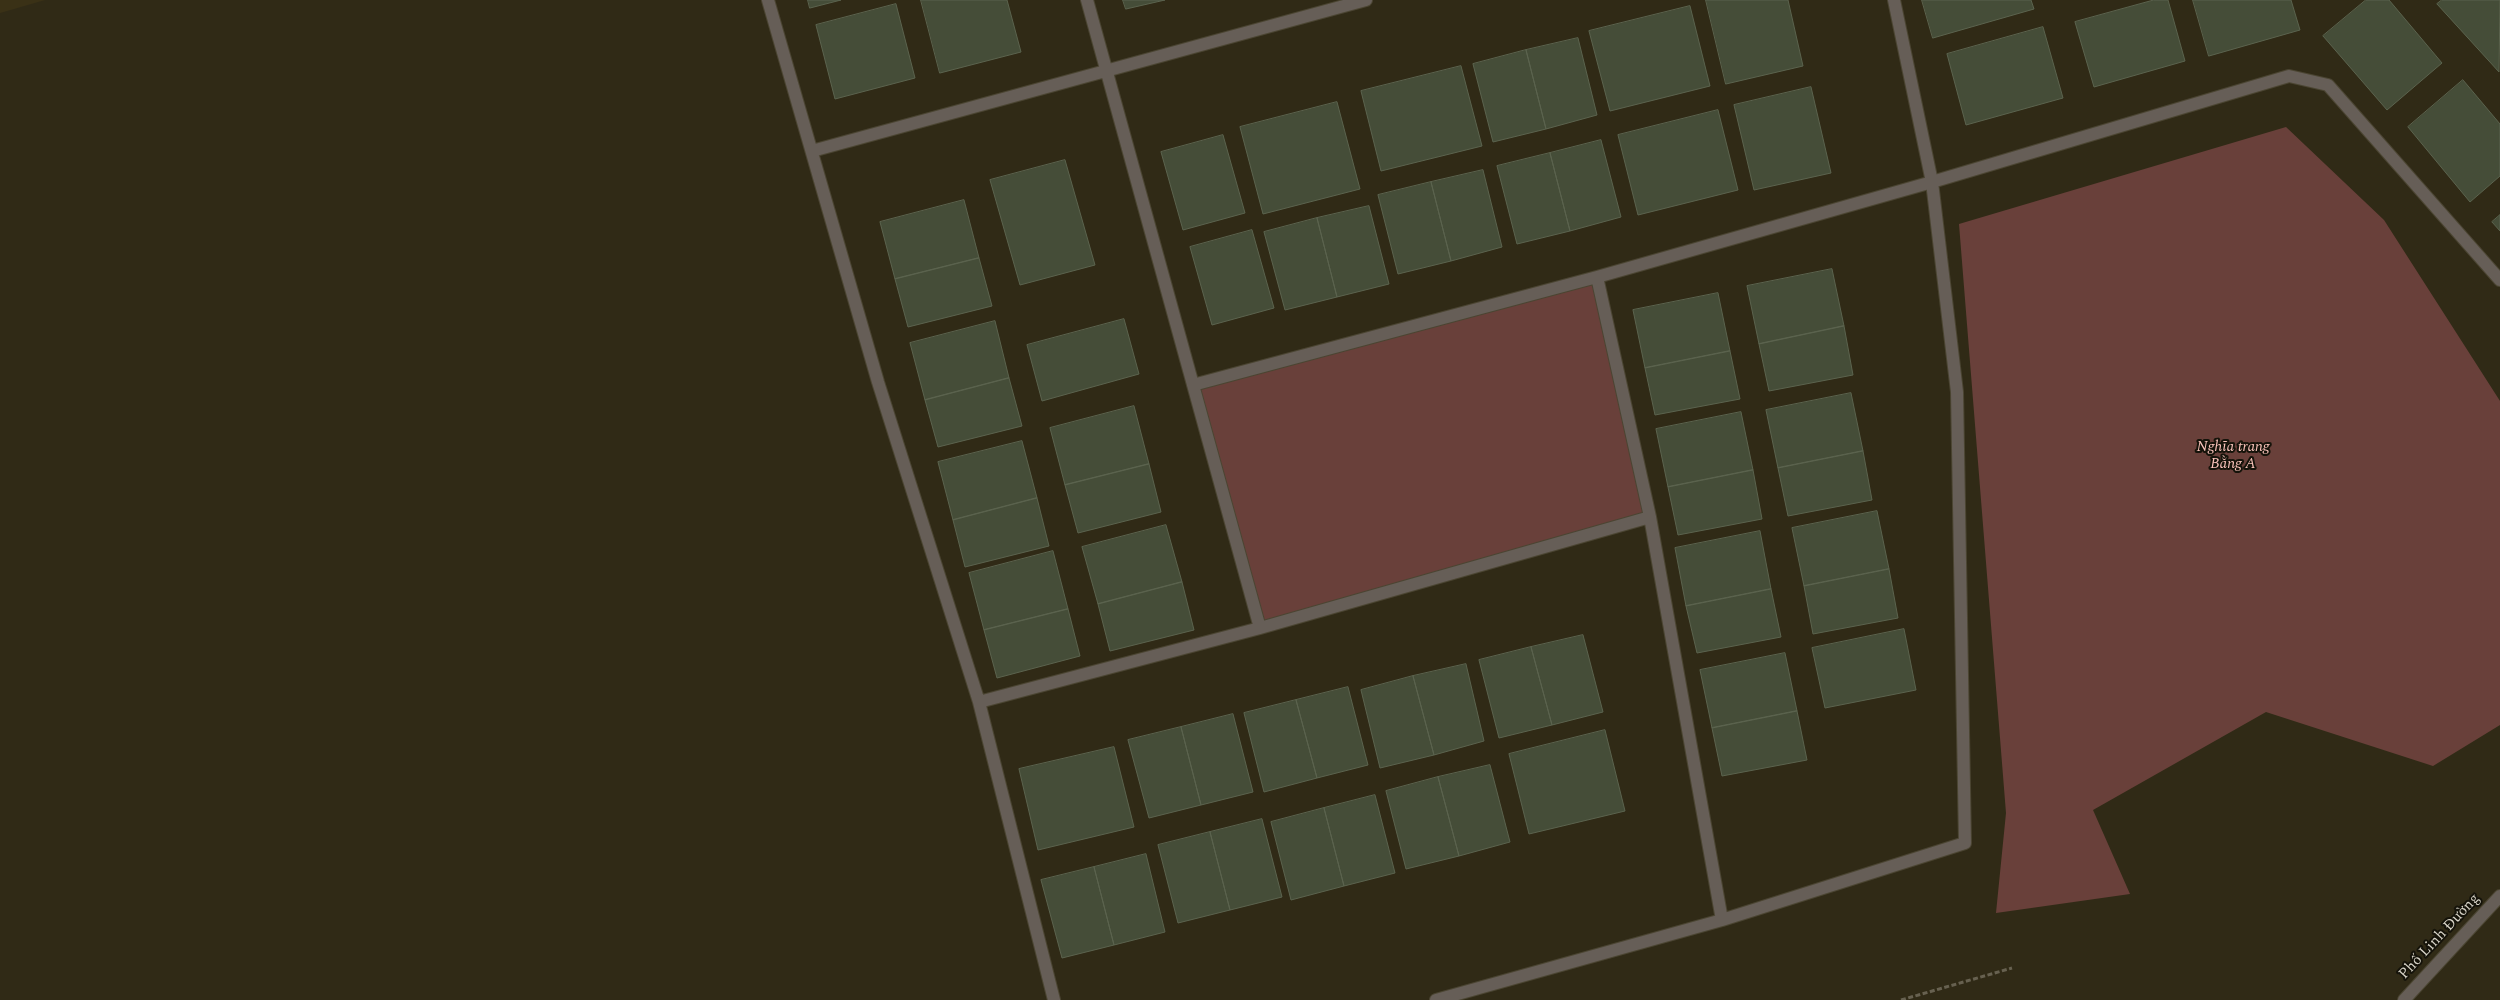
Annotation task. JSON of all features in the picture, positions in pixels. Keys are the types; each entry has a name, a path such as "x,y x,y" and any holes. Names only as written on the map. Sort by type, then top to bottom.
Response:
{"street":[{"path":"768,0 878,382 979,702 1054,1000"},
{"path":"1086,0 1260,628"},
{"path":"812,151 1366,0"},
{"path":"1436,1000 1722,920 1965,843 1957,392 1932,182 1894,0"},
{"path":"1193,385 1596,277 1932,182 2289,76 2328,85 2500,280"},
{"path":"1596,277 1650,517 1722,920"},
{"path":"979,702 1260,628 1650,517"},
{"name":"Phố Linh Đường","path":"2404,1000 2500,896"}],"path":[{"path":"1902,1000 2012,968"}],"shaded area":[{"path":"0,0 45,0 0,13"}],"green space":[{"name":"Nghĩa trang Bằng A","path":"2286,127 2384,220 2500,401 2500,725 2433,766 2266,712 2093,810 2130,894 1996,913 2006,813 1959,224"},
{"path":"1597,277 1650,517 1260,628 1193,385"}],"building":[{"path":"808,0 841,0 810,8"},
{"path":"921,0 1007,0 1021,52 940,73"},
{"path":"1123,0 1165,0 1126,9"},
{"path":"1706,0 1788,0 1803,66 1726,84"},
{"path":"1922,0 2031,0 2034,9 1933,38"},
{"path":"2154,0 2168,0 2185,61 2094,87 2075,22"},
{"path":"2193,0 2291,0 2300,30 2209,56"},
{"path":"2366,0 2389,0 2442,63 2387,110 2323,36"},
{"path":"2442,0 2500,0 2499,72 2437,4"},
{"path":"896,4 915,78 835,99 816,25"},
{"path":"1690,6 1710,86 1610,111 1589,31"},
{"path":"2043,27 2063,98 1966,125 1947,54"},
{"path":"1578,38 1597,115 1546,129 1526,50"},
{"path":"1526,50 1546,129 1493,142 1473,64"},
{"path":"1461,66 1482,146 1381,171 1361,91"},
{"path":"2463,80 2500,124 2500,176 2470,202 2408,127"},
{"path":"1811,87 1831,173 1754,190 1734,105"},
{"path":"1337,102 1360,189 1263,214 1240,127"},
{"path":"1718,110 1738,190 1638,215 1618,135"},
{"path":"1223,135 1245,213 1183,230 1161,152"},
{"path":"1601,140 1621,217 1570,231 1550,153"},
{"path":"1550,153 1570,231 1517,244 1497,166"},
{"path":"1065,160 1095,265 1020,285 990,180"},
{"path":"1483,170 1502,247 1451,261 1431,182"},
{"path":"1431,182 1451,261 1398,274 1378,195"},
{"path":"964,200 979,258 895,279 880,222"},
{"path":"1369,206 1389,284 1337,297 1317,218"},
{"path":"2500,215 2500,231 2492,222"},
{"path":"1317,218 1337,297 1285,310 1264,232"},
{"path":"1252,230 1274,308 1212,325 1190,247"},
{"path":"979,258 992,306 908,327 895,279"},
{"path":"1832,269 1844,326 1759,344 1747,286"},
{"path":"1718,293 1730,351 1645,368 1633,310"},
{"path":"1124,319 1139,374 1042,401 1027,345"},
{"path":"995,321 1009,378 925,400 910,343"},
{"path":"1844,326 1853,375 1769,391 1759,344"},
{"path":"1730,351 1740,399 1655,415 1645,368"},
{"path":"1009,378 1022,426 938,447 925,400"},
{"path":"1851,393 1863,451 1778,468 1766,410"},
{"path":"1134,406 1149,464 1065,485 1050,428"},
{"path":"1741,412 1753,470 1668,487 1656,429"},
{"path":"1022,441 1037,498 953,520 938,462"},
{"path":"1863,451 1872,500 1788,516 1778,468"},
{"path":"1149,464 1161,512 1078,533 1065,485"},
{"path":"1753,470 1762,519 1678,535 1668,487"},
{"path":"1037,498 1049,546 965,567 953,520"},
{"path":"1877,511 1889,569 1804,586 1792,528"},
{"path":"1166,525 1182,582 1098,604 1082,547"},
{"path":"1760,531 1771,589 1686,606 1675,548"},
{"path":"1053,551 1068,609 984,630 969,573"},
{"path":"1889,569 1898,618 1813,634 1804,586"},
{"path":"1182,582 1194,630 1110,651 1098,604"},
{"path":"1771,589 1781,637 1697,653 1686,606"},
{"path":"1068,609 1080,656 997,678 984,630"},
{"path":"1904,629 1916,690 1825,708 1812,648"},
{"path":"1583,635 1603,712 1552,725 1531,647"},
{"path":"1531,647 1552,725 1499,738 1479,660"},
{"path":"1785,653 1797,711 1712,728 1700,670"},
{"path":"1466,664 1484,741 1434,755 1413,676"},
{"path":"1413,676 1434,755 1380,768 1361,690"},
{"path":"1348,687 1368,765 1317,778 1296,700"},
{"path":"1296,700 1317,778 1264,792 1244,713"},
{"path":"1797,711 1807,760 1722,776 1712,728"},
{"path":"1233,714 1253,792 1201,805 1181,727"},
{"path":"1181,727 1201,805 1149,818 1128,740"},
{"path":"1605,730 1625,811 1529,834 1509,754"},
{"path":"1114,747 1134,827 1038,850 1019,769"},
{"path":"1490,765 1510,842 1459,856 1438,777"},
{"path":"1438,777 1459,856 1406,869 1386,791"},
{"path":"1375,795 1395,873 1344,886 1324,808"},
{"path":"1324,808 1344,886 1291,900 1271,822"},
{"path":"1262,819 1282,897 1230,910 1210,832"},
{"path":"1210,832 1230,910 1178,923 1158,845"},
{"path":"1146,854 1165,932 1114,945 1094,867"},
{"path":"1094,867 1114,945 1062,958 1041,880"}]}
